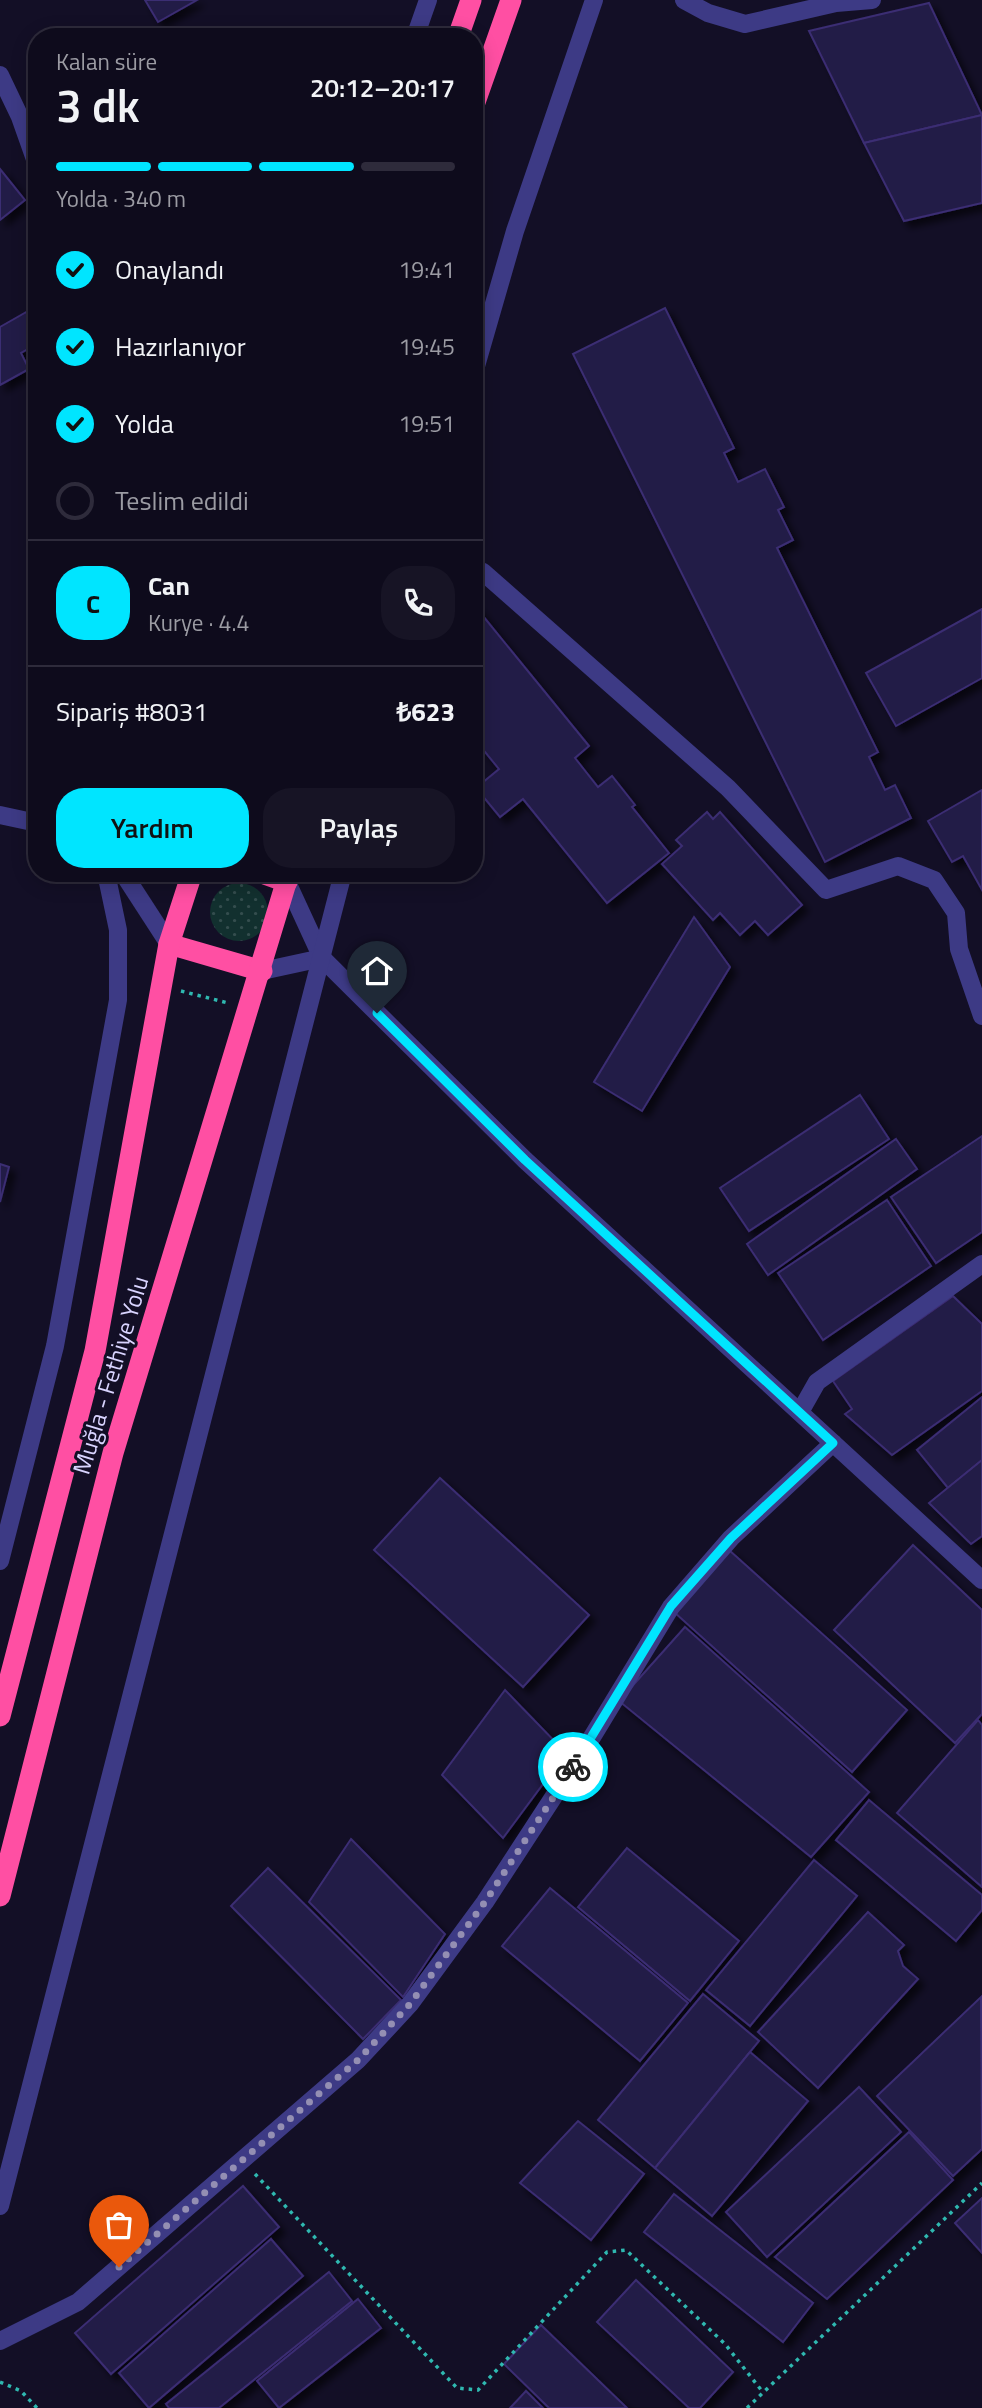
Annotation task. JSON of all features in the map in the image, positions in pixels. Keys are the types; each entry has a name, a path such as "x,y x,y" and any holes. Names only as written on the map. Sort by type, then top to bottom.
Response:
{"highway":[{"path":"461,28 471,0"},
{"path":"483,79 511,0"},
{"name":"Muğla - Fethiye Yolu","path":"0,1716 95,1351 169,944 189,882"},
{"name":"Muğla - Fethiye Yolu","path":"0,1896 113,1453 262,971 287,882"},
{"path":"169,944 262,971"}],"street":[{"path":"418,28 428,0"},
{"path":"483,342 515,231 594,0"},
{"path":"684,0 708,13 746,24 836,3 872,0"},
{"path":"0,75 28,140"},
{"path":"483,572 611,688 728,788 826,890 898,866 934,880 956,914 958,949 982,1016"},
{"path":"0,815 28,821"},
{"path":"0,1561 55,1346 118,1000 118,930 108,882"},
{"path":"129,882 169,944"},
{"path":"290,882 322,958 525,1160 982,1580"},
{"path":"0,2206 341,882"},
{"path":"262,971 322,958"},
{"path":"800,1412 817,1381 982,1264"},
{"path":"0,2341 78,2302 244,2162 358,2060 410,2004 485,1902 586,1747 671,1606 731,1538 833,1443"}],"path":[{"path":"162,985 250,1009"},
{"path":"244,2162 457,2388 478,2390 607,2252 626,2250 725,2344 762,2391"},
{"path":"747,2408 982,2183"},
{"path":"0,2382 21,2391 37,2408"}],"green space":[{"path":"233,883 245,883 260,891 268,906 268,918 260,933 245,941 233,941 218,933 210,918 210,906 218,891"}],"building":[{"path":"145,0 197,0 158,22"},
{"path":"929,3 982,115 864,143 809,31"},
{"path":"982,115 982,203 904,221 864,143"},
{"path":"0,169 25,200 0,220"},
{"path":"665,308 734,448 724,453 738,482 765,469 784,507 778,510 793,540 777,548 878,752 869,757 885,790 895,785 911,818 825,862 573,354"},
{"path":"28,311 28,349 21,353 28,370 0,385 0,327"},
{"path":"982,609 982,678 896,726 866,673"},
{"path":"483,616 589,746 575,758 598,787 612,776 635,805 632,807 669,853 607,903 523,799 500,817 483,796 483,782 499,769 483,749"},
{"path":"982,790 982,890 963,856 952,862 928,821"},
{"path":"707,812 713,819 720,812 802,905 768,935 755,921 740,935 720,913 713,920 662,864 682,846 676,840"},
{"path":"694,917 730,967 642,1111 594,1082"},
{"path":"860,1095 889,1139 749,1231 720,1188"},
{"path":"982,1136 982,1232 936,1263 891,1197"},
{"path":"896,1139 917,1169 768,1275 747,1244"},
{"path":"0,1164 9,1167 0,1202"},
{"path":"887,1200 931,1266 823,1340 778,1273"},
{"path":"953,1296 982,1324 982,1391 892,1455 845,1414 852,1409 833,1381"},
{"path":"982,1397 982,1460 948,1488 917,1450"},
{"path":"982,1460 982,1536 971,1544 929,1503"},
{"path":"440,1478 589,1615 523,1687 374,1550"},
{"path":"913,1545 982,1610 982,1714 955,1743 834,1630"},
{"path":"729,1550 907,1710 852,1772 674,1612"},
{"path":"685,1627 869,1792 811,1857 619,1701"},
{"path":"505,1690 566,1753 503,1838 442,1775"},
{"path":"978,1720 982,1725 982,1887 897,1813"},
{"path":"869,1800 982,1895 982,1910 956,1941 836,1840"},
{"path":"351,1839 445,1934 403,1997 309,1902"},
{"path":"627,1848 739,1941 690,2001 578,1907"},
{"path":"814,1860 857,1896 750,2026 706,1990"},
{"path":"268,1868 401,2000 363,2039 231,1906"},
{"path":"550,1888 688,2003 640,2061 502,1946"},
{"path":"868,1912 904,1945 898,1951 903,1966 918,1979 818,2088 758,2032"},
{"path":"703,1994 759,2041 655,2168 598,2120"},
{"path":"981,1997 982,2149 953,2176 877,2096"},
{"path":"750,2052 808,2101 712,2216 655,2168"},
{"path":"859,2087 901,2132 767,2257 726,2212"},
{"path":"578,2121 644,2174 591,2240 520,2183"},
{"path":"909,2132 953,2180 827,2299 775,2257"},
{"path":"243,2186 279,2227 111,2374 75,2333"},
{"path":"674,2194 813,2303 783,2342 644,2232"},
{"path":"982,2198 982,2253 955,2223"},
{"path":"271,2239 303,2276 149,2408 119,2373"},
{"path":"329,2272 352,2301 219,2408 169,2408 166,2404"},
{"path":"636,2280 733,2372 700,2408 689,2408 597,2322"},
{"path":"358,2299 381,2328 279,2408 257,2381"},
{"path":"541,2325 627,2408 549,2408 504,2364"},
{"path":"526,2391 543,2408 510,2408"}],"way so far":[{"path":"119,2267 244,2162 358,2060 410,2004 485,1902 573,1767"}],"route":[{"path":"377,1013 525,1160 833,1443 731,1538 671,1606 573,1767"}]}
